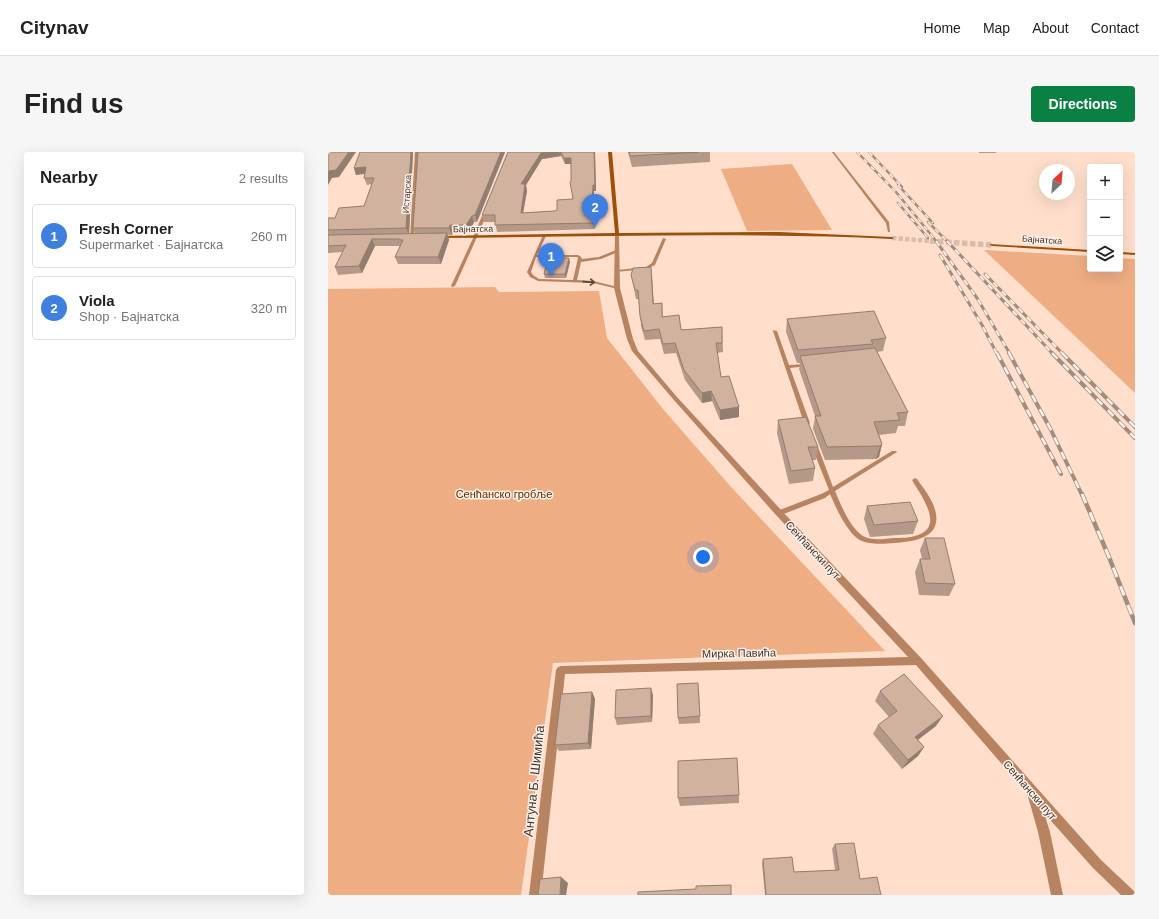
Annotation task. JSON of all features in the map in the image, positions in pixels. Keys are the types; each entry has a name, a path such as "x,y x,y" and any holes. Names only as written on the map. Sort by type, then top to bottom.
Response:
{"main road":[{"name":"Сенћански пут","path":"610,152 617,234"},
{"name":"Бајнатска","path":"434,238 617,234 808,235 892,238"},
{"path":"406,238 419,238"},
{"name":"Бајнатска","path":"992,245 1087,251"},
{"path":"1123,253 1135,254"}],"street":[{"name":"Истарска","path":"412,238 417,152"},
{"path":"475,237 490,200"},
{"name":"Сенћански пут","path":"617,234 617,288 630,339 635,351 674,398 779,513 918,661 1031,791 1097,864 1130,895"},
{"name":"Мирка Павића","path":"560,670 918,661"},
{"name":"Антуна Б. Шимића","path":"535,895 560,670"},
{"path":"1031,791 1044,832 1057,895"}],"lane":[{"path":"833,152 888,223 889,231"},
{"path":"544,236 529,272 534,279 548,281 598,282 617,288"},
{"path":"453,286 475,237"},
{"path":"617,271 647,268 654,264 664,239"},
{"path":"579,261 600,258 617,250"},
{"path":"535,256 579,257 575,281"},
{"path":"775,331 809,430"},
{"path":"787,367 811,365"},
{"path":"814,444 844,517 855,533 860,538 868,541 879,542 919,537 932,527 934,519 933,512 915,480"},
{"path":"779,513 833,491 894,452"}],"green space":[{"path":"792,164 832,230 747,231 721,169"},
{"path":"984,250 1087,256 1087,272 1123,272 1123,258 1135,259 1135,393"},
{"name":"Сенћанско гробље","path":"495,287 499,292 599,291 607,338 663,409 732,488 885,651 553,663 521,895 328,895 328,289"}],"building":[{"path":"328,152 349,152 336,170 329,171 328,173"},
{"path":"360,152 411,152 406,228 328,230 328,218 335,218 339,208 364,206 374,178 364,178 366,167 354,168"},
{"path":"418,152 501,152 475,215 472,216 466,225 450,225 449,228 413,228"},
{"path":"508,152 545,152 541,153 521,184 525,184 521,213 554,211 557,210 557,200 573,199 570,182 571,158 564,158 561,152 594,152 595,185 593,185 592,207 595,207 594,223 495,225 495,215 482,215"},
{"path":"629,152 699,152 630,156"},
{"path":"447,233 438,257 395,257 403,240 372,239 359,266 335,267 346,245 328,246 328,235"},
{"path":"548,258 569,258 565,274 544,274"},
{"path":"651,267 653,304 662,303 662,317 679,315 681,330 722,327 722,343 716,343 721,377 729,376 739,407 720,410 711,391 702,393 684,370 675,343 663,344 659,329 644,331 640,316 638,290 635,290 631,275 633,268"},
{"path":"874,311 886,338 871,340 873,344 798,350 787,319"},
{"path":"875,348 908,412 897,413 900,420 874,422 882,444 880,446 827,447 815,416 821,416 800,356"},
{"path":"806,417 818,447 808,447 815,468 791,471 778,420"},
{"path":"910,502 918,521 874,525 867,506"},
{"path":"925,538 944,538 955,584 925,583 920,559 930,559"},
{"path":"904,674 943,716 915,737 924,747 908,760 878,725 897,711 880,691"},
{"path":"698,683 700,716 678,718 677,684"},
{"path":"651,688 651,716 615,718 616,690"},
{"path":"592,692 588,743 555,745 561,694"},
{"path":"737,758 739,795 678,798 678,761"},
{"path":"854,843 860,879 877,877 881,895 766,895 763,859 792,857 794,872 839,870 835,844"},
{"path":"561,877 560,895 538,895 540,879"},
{"path":"731,885 731,895 638,895 638,892 696,889 696,886"}],"tunnel":[{"path":"892,238 936,241"},
{"path":"930,241 936,241"},
{"path":"936,241 992,245"},
{"path":"936,241 944,242"}],"railway":[{"path":"857,152 896,192 937,242"},
{"path":"869,152 902,187"},
{"path":"898,185 933,223"},
{"path":"898,203 928,238"},
{"path":"928,222 947,241"},
{"path":"936,241 977,298 1010,354"},
{"path":"947,241 1053,354"},
{"path":"940,255 982,325 997,354"},
{"path":"985,274 1063,354"},
{"path":"997,353 1061,474"},
{"path":"1009,353 1050,428 1082,495"},
{"path":"1052,353 1135,438"},
{"path":"1062,353 1135,427"},
{"path":"1082,494 1135,623"}],"place":[{"name":"Viola","path":"595,227"},
{"name":"Fresh Corner","path":"551,276"}]}
